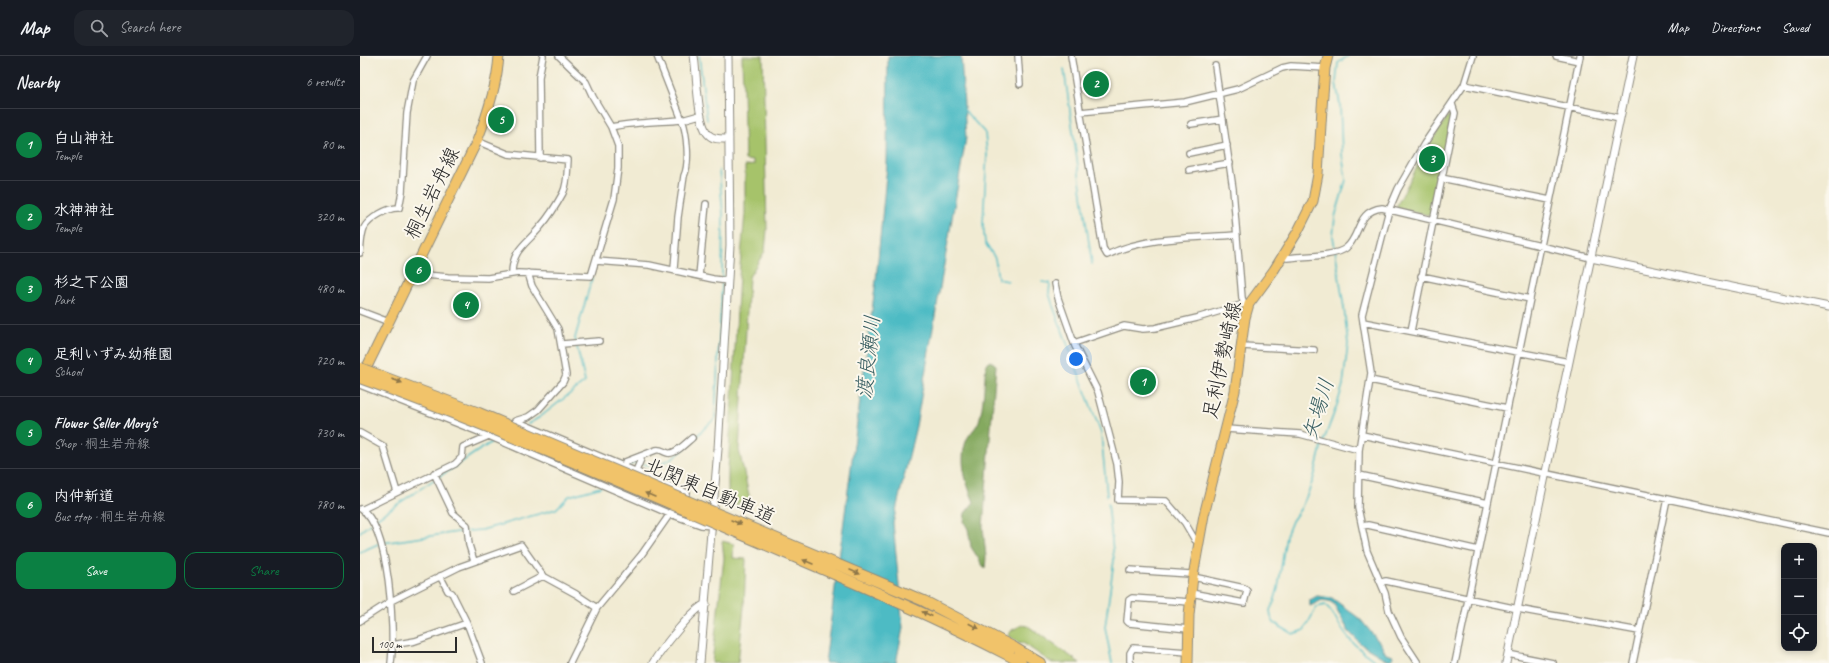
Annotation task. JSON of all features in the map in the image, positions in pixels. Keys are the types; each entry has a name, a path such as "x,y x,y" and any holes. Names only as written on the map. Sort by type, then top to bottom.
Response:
{"highway":[{"name":"北関東自動車道","path":"360,368 493,419 924,601 1012,652 1021,663"},
{"name":"北関東自動車道","path":"360,378 469,420 706,519 1040,663"}],"main road":[{"name":"桐生岩舟線","path":"360,384 477,140 490,106 499,56"},
{"name":"足利伊勢崎線","path":"1188,663 1188,629 1193,576 1211,484 1235,391 1242,346 1246,304 1282,256 1304,222 1316,190 1325,68 1328,56"}],"street":[{"path":"360,253 361,237 367,225 387,210 393,207 399,208 402,192 406,113 413,81 427,56"},
{"path":"540,158 539,77 543,56"},
{"path":"414,274 488,278 528,273 591,276 611,215 617,183 618,146 610,127 586,82 559,56"},
{"path":"657,56 682,120 686,140 687,171 684,176 678,217 674,269"},
{"path":"694,56 700,115 704,130 709,136 716,139 729,139"},
{"path":"700,663 713,526 728,280 731,210 728,56"},
{"path":"1018,56 1020,84"},
{"path":"1071,56 1103,248 1107,255 1120,250 1167,239 1237,235"},
{"path":"1418,663 1397,629 1389,612 1381,582 1367,551 1358,508 1359,450 1371,367 1363,322 1363,309 1378,258 1389,210 1398,189 1424,144 1464,85 1473,56"},
{"path":"1455,663 1580,59 1556,56"},
{"path":"1506,663 1633,56"},
{"path":"1074,343 1124,326 1143,329 1155,328 1246,304 1242,298 1230,163 1218,95 1215,66"},
{"path":"1080,112 1132,106 1166,105 1218,95 1240,88 1282,68 1291,66 1325,68"},
{"path":"1464,85 1620,118"},
{"path":"1411,331 1432,220 1455,113 1452,104"},
{"path":"610,127 629,123 647,124 682,120 700,115"},
{"path":"1191,124 1223,119"},
{"path":"477,140 508,154 568,160 567,182 563,193 541,226 517,253 512,263 512,274"},
{"path":"1189,153 1227,145"},
{"path":"1189,170 1230,163"},
{"path":"1442,178 1550,200"},
{"path":"700,276 706,204"},
{"path":"1282,256 1287,258 1338,251 1349,245 1359,224 1366,215 1377,209 1389,210 1591,258 1829,307"},
{"path":"596,261 649,265 674,269 700,276 728,280"},
{"path":"391,663 391,601 380,540 374,521 362,509 455,464 462,458 462,447 489,436 516,421 533,415 565,380 565,365 558,329 532,286 528,273"},
{"path":"1421,276 1530,299"},
{"path":"1055,284 1058,298 1074,343 1098,392 1117,464 1119,482 1118,500 1166,501 1185,523 1195,540 1199,542"},
{"path":"360,311 389,322"},
{"path":"1363,322 1569,362"},
{"path":"562,344 599,341"},
{"path":"1242,346 1314,350"},
{"path":"1370,380 1507,408"},
{"path":"360,384 489,436 670,514 701,525 713,526"},
{"path":"516,421 687,493 670,514 642,554 597,608 570,663"},
{"path":"1226,429 1300,434 1359,450"},
{"path":"360,434 383,446 397,492"},
{"path":"1362,435 1829,533"},
{"path":"624,462 659,449 671,454 692,438"},
{"path":"636,472 641,459 640,456"},
{"path":"434,473 453,513 468,525 469,545 474,561"},
{"path":"1359,475 1488,503"},
{"path":"1633,663 1667,499"},
{"path":"1362,526 1368,525 1478,550"},
{"path":"360,621 391,601 440,576 474,561 520,545 543,576 576,594 597,608"},
{"path":"1130,570 1193,576 1244,588 1247,591 1244,603 1190,598 1132,598 1129,600 1127,621 1129,623 1188,629"},
{"path":"440,576 448,591 452,593 467,623 482,663"},
{"path":"514,591 543,576"},
{"path":"1381,582 1386,581 1518,609 1640,631"},
{"path":"653,663 669,641 696,610 706,604"},
{"path":"392,645 415,641 467,623"},
{"path":"1132,663 1130,661 1130,653 1133,648 1188,652"},
{"path":"1508,654 1553,663"}],"green space":[{"path":"742,56 763,56 767,230 765,251 749,277 739,450 751,504 738,502 737,507 728,506 728,470 739,276 745,214 745,166 754,165 754,161 745,160"},
{"path":"1448,116 1452,116 1431,213 1428,215 1398,208 1397,205 1428,146"},
{"path":"991,361 996,365 983,527 986,557 985,569 971,547 968,529 964,522 965,513 974,502 964,471 963,455 967,439 977,426 981,415 986,365"},
{"path":"722,541 734,544 733,558 746,559 744,607 738,663 712,663 724,558"},
{"path":"1022,625 1028,626 1080,663 1052,663 1023,643 1017,642 1008,636 1012,630"}],"water":[{"name":"渡良瀬川","path":"888,56 961,56 966,138 916,426 893,523 903,628 896,663 825,663 876,280 887,165"},
{"path":"1317,596 1332,598 1360,619 1380,643 1386,654 1393,656 1393,659 1387,660 1362,645 1349,632 1334,604 1329,601 1322,600 1310,606 1310,600"}],"waterway":[{"path":"699,56 707,120"},
{"name":"矢場川","path":"1348,56 1338,63 1336,83 1340,104 1342,154 1346,180 1335,217 1333,236 1348,344 1343,385 1321,448 1314,477 1308,493 1301,508 1292,521 1286,536 1278,588 1270,610 1274,623 1293,634 1304,630 1317,607 1325,605 1332,612 1350,640 1361,651 1378,663"},
{"path":"1064,69 1092,264"},
{"path":"964,110 985,133 987,154 983,223 985,243 995,258 998,279 1008,281"},
{"path":"719,170 723,214 722,279"},
{"path":"528,424 540,417 585,382 575,338 592,278"},
{"path":"1042,282 1050,283 1049,293 1053,306 1101,433 1107,496"},
{"path":"641,464 665,462 674,457 715,419 722,283"},
{"path":"438,477 496,440"},
{"path":"628,467 633,463 637,464"},
{"path":"374,520 435,479"},
{"path":"469,531 482,530 556,509 569,496 601,487"},
{"path":"1108,504 1114,560 1105,627 1112,663"},
{"path":"360,532 371,523"},
{"path":"382,543 465,531"},
{"path":"360,552 378,544"}],"place":[{"name":"水神神社","path":"1096,84"},
{"name":"Flower Seller Mory's","path":"501,120"},
{"name":"杉之下公園","path":"1432,159"},
{"name":"内仲新道","path":"418,270"},
{"name":"足利いずみ幼稚園","path":"466,305"},
{"name":"白山神社","path":"1143,382"}]}
